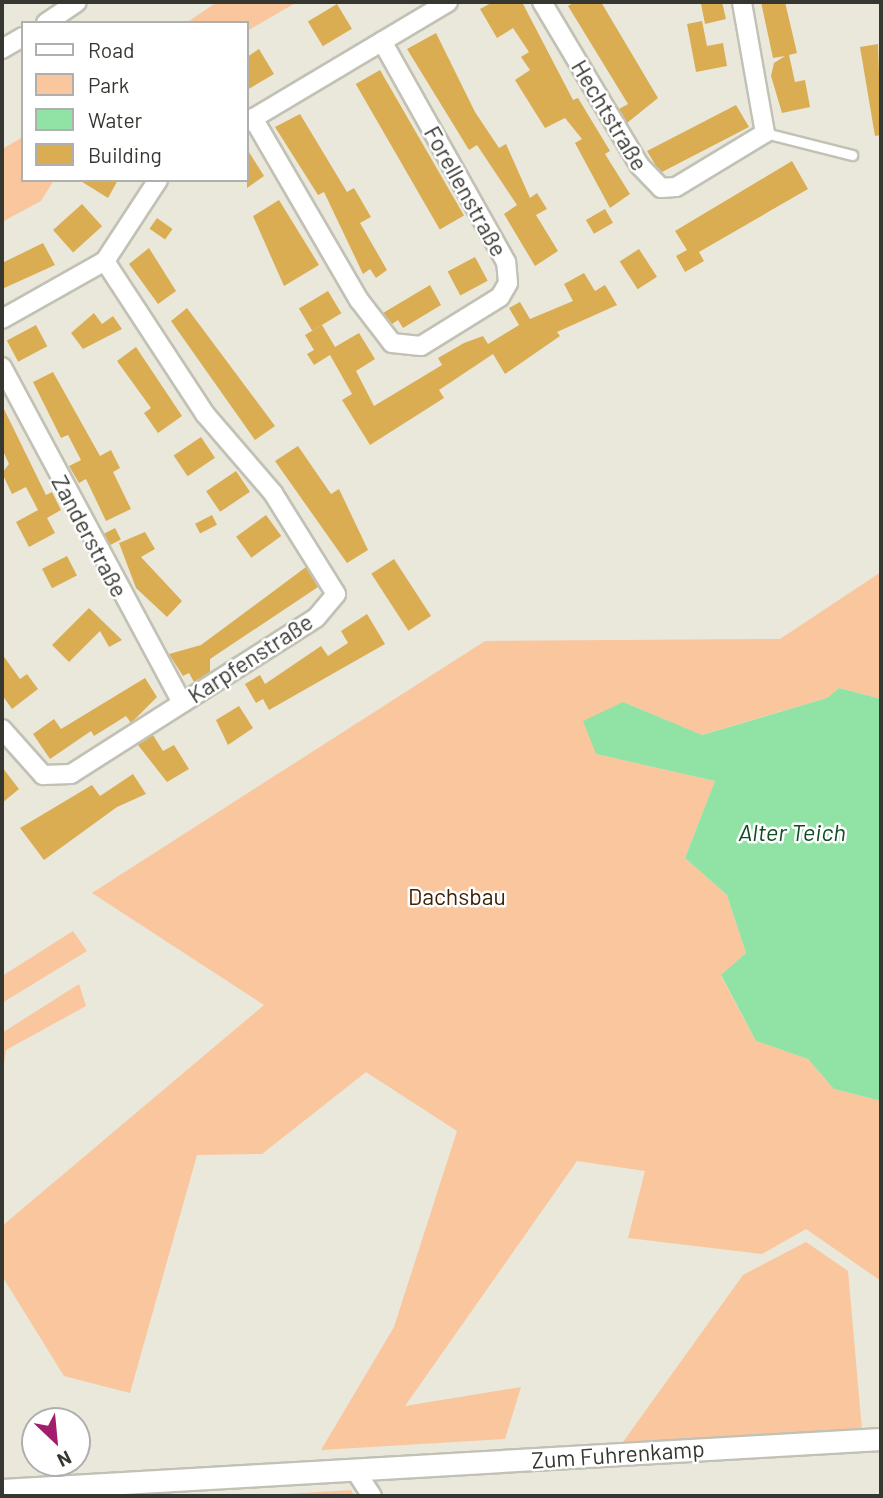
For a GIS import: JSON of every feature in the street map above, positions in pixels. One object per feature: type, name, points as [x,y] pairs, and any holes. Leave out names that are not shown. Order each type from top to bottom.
[{"type":"street","points":[[49,21],[77,2]]},
{"type":"street","points":[[250,120],[447,2]]},
{"type":"street","name":"Hechtstraße","points":[[542,2],[651,182],[676,187],[765,133]]},
{"type":"street","points":[[742,2],[765,133]]},
{"type":"street","points":[[2,50],[21,38]]},
{"type":"street","name":"Forellenstraße","points":[[250,120],[359,300],[392,343],[421,346],[500,297],[508,284],[506,262],[382,41]]},
{"type":"street","points":[[2,319],[105,261],[157,182]]},
{"type":"street","name":"Karpfenstraße","points":[[2,729],[32,765],[54,778],[71,774],[316,618],[336,594],[272,493],[205,414],[105,261]]},
{"type":"street","name":"Zanderstraße","points":[[2,368],[182,703]]},
{"type":"street","name":"Zum Fuhrenkamp","points":[[2,1490],[881,1439]]},
{"type":"street","points":[[355,1470],[372,1496]]},
{"type":"lane","points":[[765,133],[852,155]]},
{"type":"green space","points":[[217,2],[297,2],[248,30],[248,21],[189,21]]},
{"type":"green space","points":[[21,138],[21,182],[53,182],[41,201],[2,222],[2,149]]},
{"type":"green space","name":"Dachsbau","points":[[881,572],[881,699],[839,688],[827,698],[701,735],[623,702],[596,754],[715,781],[685,858],[727,895],[746,953],[721,976],[756,1041],[808,1059],[834,1089],[881,1101],[881,1281],[806,1229],[762,1254],[628,1238],[645,1171],[577,1161],[405,1406],[521,1387],[505,1439],[321,1450],[394,1327],[457,1131],[366,1072],[262,1154],[197,1155],[130,1393],[64,1376],[2,1276],[2,1226],[264,1005],[92,893],[485,641],[780,639]]},
{"type":"green space","points":[[73,931],[87,951],[2,1003],[2,976]]},
{"type":"green space","points":[[79,984],[86,1006],[6,1050],[2,1077],[2,1033]]},
{"type":"green space","points":[[806,1242],[848,1271],[862,1430],[623,1442],[743,1275]]},
{"type":"green space","points":[[351,1490],[354,1496],[254,1496]]},
{"type":"water","name":"Alter Teich","points":[[839,688],[881,699],[881,1101],[834,1089],[808,1059],[756,1041],[721,975],[746,953],[727,895],[685,858],[715,781],[596,754],[583,721],[623,702],[702,735],[827,698]]},
{"type":"building","points":[[493,2],[522,2],[573,100],[578,98],[610,151],[605,154],[630,194],[610,208],[575,143],[582,139],[565,118],[545,128],[515,80],[530,70],[521,57],[529,52],[513,28],[497,38],[480,9]]},
{"type":"building","points":[[575,2],[601,2],[658,98],[627,123],[619,109],[628,104],[568,6]]},
{"type":"building","points":[[722,2],[726,19],[705,24],[701,4]]},
{"type":"building","points":[[761,2],[785,2],[797,53],[789,55],[795,82],[805,80],[810,107],[782,113],[771,76],[774,63],[785,56],[773,58]]},
{"type":"building","points":[[337,4],[352,29],[323,46],[308,22]]},
{"type":"building","points":[[702,21],[707,46],[723,43],[727,66],[696,72],[687,24]]},
{"type":"building","points":[[436,33],[475,112],[499,148],[506,144],[530,198],[537,193],[547,209],[536,215],[558,251],[535,266],[504,214],[517,205],[477,145],[469,150],[407,49]]},
{"type":"building","points":[[878,44],[881,135],[875,136],[860,47]]},
{"type":"building","points":[[259,49],[274,74],[248,89],[248,56]]},
{"type":"building","points":[[380,70],[464,215],[440,229],[356,84]]},
{"type":"building","points":[[736,105],[749,127],[662,172],[656,166],[647,151]]},
{"type":"building","points":[[300,114],[347,192],[354,188],[371,217],[360,223],[387,270],[376,278],[370,269],[363,274],[324,192],[318,195],[275,127]]},
{"type":"building","points":[[248,151],[264,176],[247,188],[248,182]]},
{"type":"building","points":[[792,161],[808,189],[699,252],[704,261],[685,272],[676,256],[687,250],[675,231]]},
{"type":"building","points":[[82,182],[117,182],[108,198]]},
{"type":"building","points":[[279,200],[319,265],[284,286],[253,216]]},
{"type":"building","points":[[82,204],[102,226],[73,252],[53,230]]},
{"type":"building","points":[[605,209],[613,223],[594,234],[586,220]]},
{"type":"building","points":[[157,218],[173,229],[165,240],[150,229]]},
{"type":"building","points":[[43,243],[55,265],[2,289],[2,263]]},
{"type":"building","points":[[149,248],[176,291],[158,304],[129,264]]},
{"type":"building","points":[[639,249],[657,277],[638,289],[620,262]]},
{"type":"building","points":[[475,257],[488,281],[460,295],[448,272]]},
{"type":"building","points":[[584,273],[595,291],[605,285],[617,305],[557,332],[560,336],[505,374],[493,354],[439,390],[444,398],[370,445],[342,400],[352,394],[330,355],[314,365],[307,354],[314,350],[305,335],[322,325],[335,347],[359,333],[375,359],[356,371],[374,406],[442,365],[438,358],[464,343],[483,336],[488,344],[519,325],[509,308],[520,302],[530,319],[573,301],[564,284]]},
{"type":"building","points":[[430,285],[441,305],[403,328],[398,320],[392,324],[383,313]]},
{"type":"building","points":[[328,291],[341,313],[312,331],[299,309]]},
{"type":"building","points":[[187,308],[275,426],[255,440],[171,321]]},
{"type":"building","points":[[94,313],[102,324],[113,316],[122,329],[83,349],[71,333]]},
{"type":"building","points":[[36,325],[47,346],[18,362],[7,340]]},
{"type":"building","points":[[136,347],[182,416],[158,433],[144,413],[151,408],[117,361]]},
{"type":"building","points":[[53,372],[100,456],[111,450],[120,468],[113,472],[131,509],[106,521],[86,479],[79,483],[69,466],[81,460],[68,435],[61,438],[33,382]]},
{"type":"building","points":[[2,405],[46,495],[52,492],[61,510],[47,518],[55,533],[29,547],[16,522],[38,510],[26,487],[12,494],[2,473],[9,464],[2,449]]},
{"type":"building","points":[[201,437],[215,458],[188,476],[174,455]]},
{"type":"building","points":[[298,446],[331,494],[339,489],[368,550],[347,563],[275,461]]},
{"type":"building","points":[[236,471],[250,492],[220,512],[206,491]]},
{"type":"building","points":[[212,515],[217,525],[200,533],[195,524]]},
{"type":"building","points":[[266,515],[281,536],[251,558],[236,537]]},
{"type":"building","points":[[115,528],[121,540],[109,545],[103,534]]},
{"type":"building","points":[[145,532],[155,549],[141,557],[182,601],[167,617],[136,588],[119,543]]},
{"type":"building","points":[[67,556],[77,576],[52,588],[42,569]]},
{"type":"building","points":[[394,559],[431,616],[408,631],[371,574]]},
{"type":"building","points":[[306,567],[318,587],[210,659],[210,672],[194,682],[189,673],[183,676],[169,654],[201,645]]},
{"type":"building","points":[[89,608],[122,640],[109,647],[100,631],[69,662],[52,645]]},
{"type":"building","points":[[367,614],[385,644],[269,710],[263,699],[256,703],[245,684],[260,675],[265,684],[321,646],[328,656],[348,643],[341,631]]},
{"type":"building","points":[[2,654],[20,679],[27,674],[38,689],[12,709],[2,695]]},
{"type":"building","points":[[145,678],[157,697],[131,723],[126,716],[94,736],[91,731],[50,759],[33,734],[54,719],[61,729]]},
{"type":"building","points":[[239,706],[253,728],[228,745],[216,720]]},
{"type":"building","points":[[153,735],[163,751],[174,745],[189,769],[167,782],[138,745]]},
{"type":"building","points":[[2,767],[19,789],[2,803]]},
{"type":"building","points":[[133,774],[146,794],[117,807],[44,860],[20,828],[92,785],[100,796]]}]
